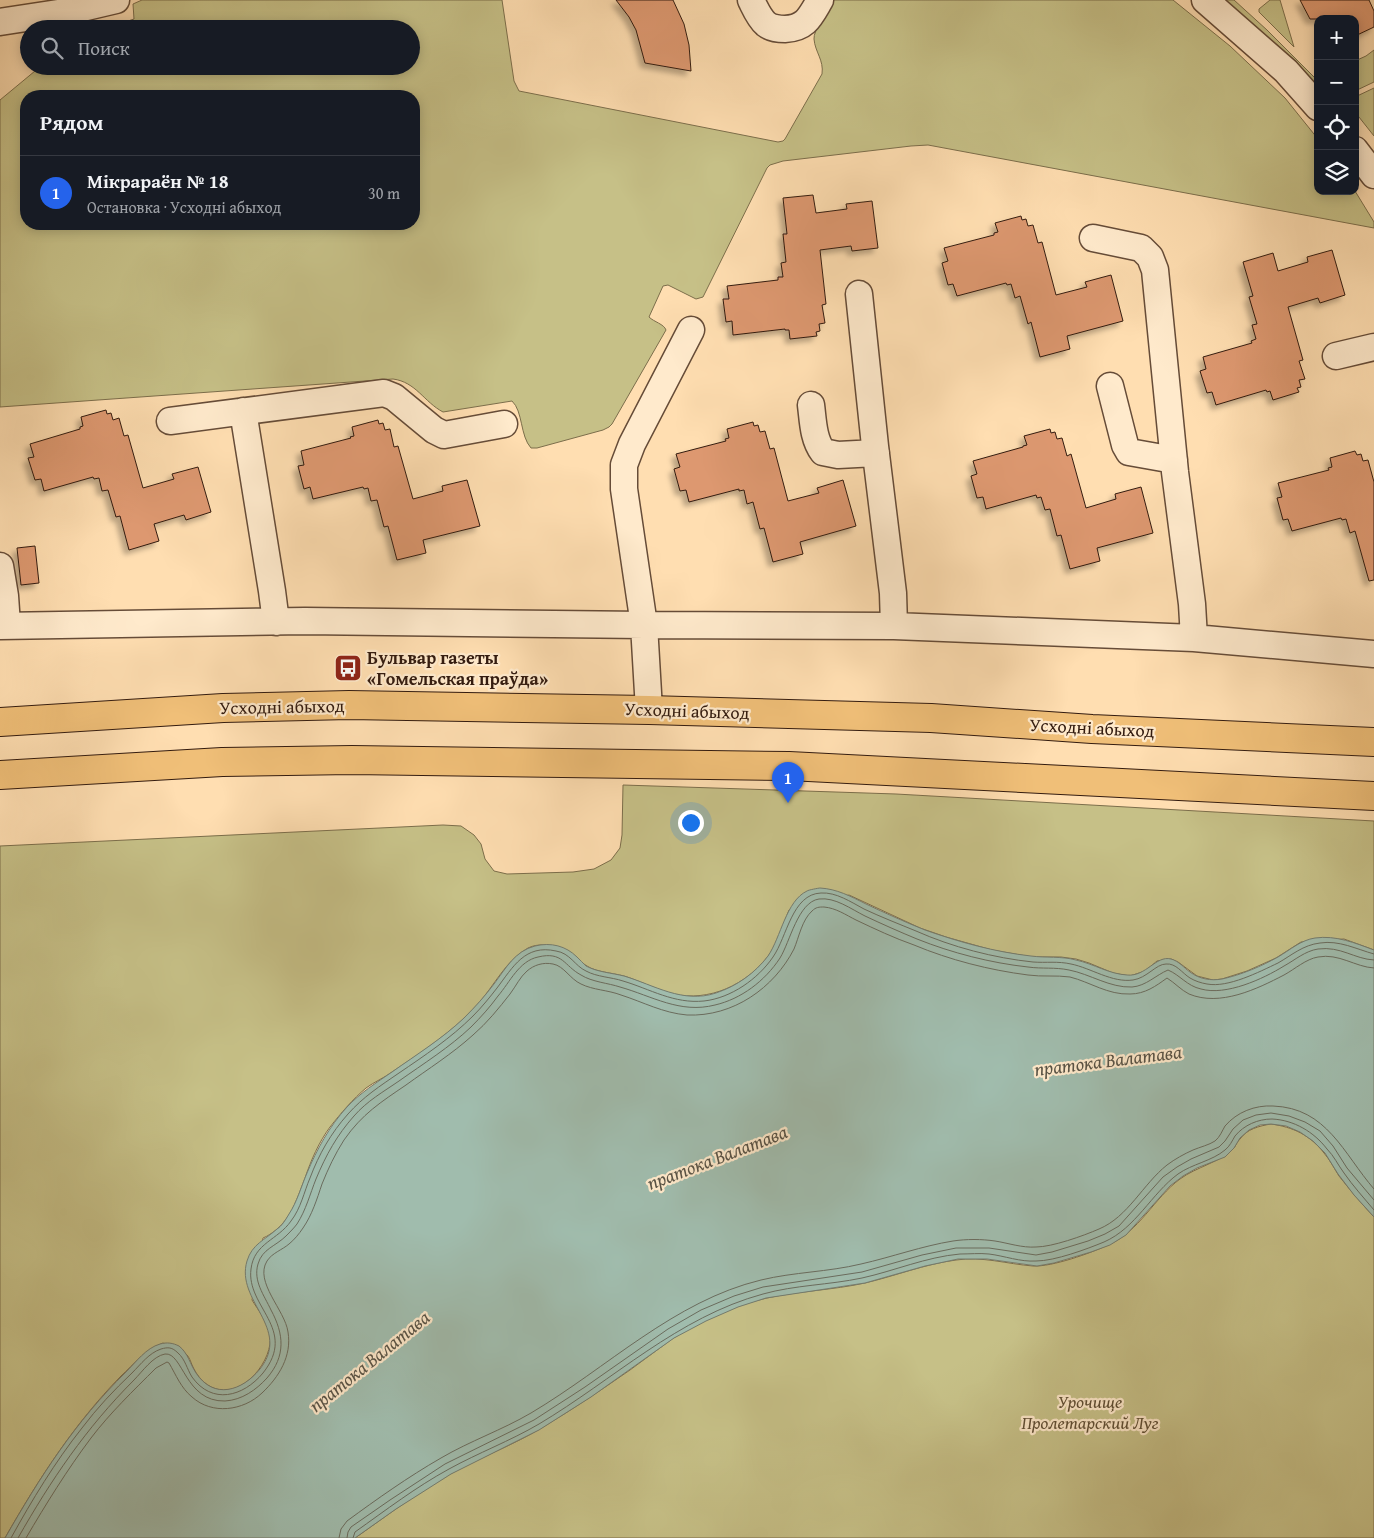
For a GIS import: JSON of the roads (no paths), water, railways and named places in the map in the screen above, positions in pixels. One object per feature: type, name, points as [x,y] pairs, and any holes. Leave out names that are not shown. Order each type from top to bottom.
[{"type":"main road","name":"Усходні абыход","points":[[0,722],[223,708],[339,706],[649,710],[931,718],[1092,729],[1374,742]]},
{"type":"main road","points":[[0,775],[222,762],[352,760],[788,766],[1374,796]]},
{"type":"street","points":[[0,22],[65,12],[116,0]]},
{"type":"street","points":[[751,0],[765,23],[771,27],[782,29],[798,27],[804,23],[820,0]]},
{"type":"street","points":[[1205,0],[1286,71],[1317,105]]},
{"type":"street","points":[[1093,238],[1141,248],[1146,252],[1155,270],[1174,460],[1192,604],[1194,638]]},
{"type":"street","points":[[859,294],[893,593],[894,626]]},
{"type":"street","points":[[649,710],[644,625],[624,489],[624,465],[632,444],[691,330]]},
{"type":"street","points":[[1336,356],[1374,346]]},
{"type":"street","points":[[1110,386],[1125,444],[1129,452],[1174,460]]},
{"type":"street","points":[[170,421],[384,393],[394,397],[434,430],[444,435],[504,424]]},
{"type":"street","points":[[811,404],[816,438],[823,452],[838,455],[876,453]]},
{"type":"street","points":[[242,411],[276,622]]},
{"type":"street","points":[[0,566],[5,596],[3,626],[276,622],[894,626],[1194,638],[1374,654]]},
{"type":"water","name":"пратока Валатава","points":[[820,888],[843,893],[918,927],[964,942],[1018,954],[1070,959],[1114,973],[1127,975],[1140,973],[1160,960],[1171,959],[1201,978],[1209,980],[1222,979],[1258,967],[1300,943],[1323,937],[1353,942],[1374,950],[1374,1217],[1354,1195],[1325,1153],[1313,1141],[1300,1132],[1286,1126],[1260,1125],[1249,1130],[1240,1138],[1225,1157],[1197,1168],[1170,1186],[1126,1235],[1110,1245],[1091,1252],[1037,1266],[987,1259],[958,1259],[865,1283],[766,1298],[738,1307],[706,1321],[674,1338],[591,1397],[539,1430],[451,1474],[355,1538],[5,1538],[45,1472],[90,1410],[150,1349],[165,1343],[179,1346],[185,1352],[196,1373],[211,1387],[228,1389],[237,1387],[253,1377],[268,1354],[270,1340],[267,1327],[248,1289],[245,1275],[247,1261],[252,1250],[279,1228],[285,1220],[294,1205],[319,1147],[329,1130],[347,1107],[368,1088],[429,1046],[464,1018],[516,956],[535,946],[547,944],[558,946],[568,950],[586,966],[595,970],[624,976],[680,995],[704,996],[731,987],[757,968],[773,948],[784,920],[794,903],[807,891]]},
{"type":"place","name":"Бульвар газеты «Гомельская праўда»","points":[[348,668]]},
{"type":"place","name":"Мікрараён № 18","points":[[788,803]]},
{"type":"park label","name":"Урочище Пролетарский Луг","points":[[1090,1412]]}]
